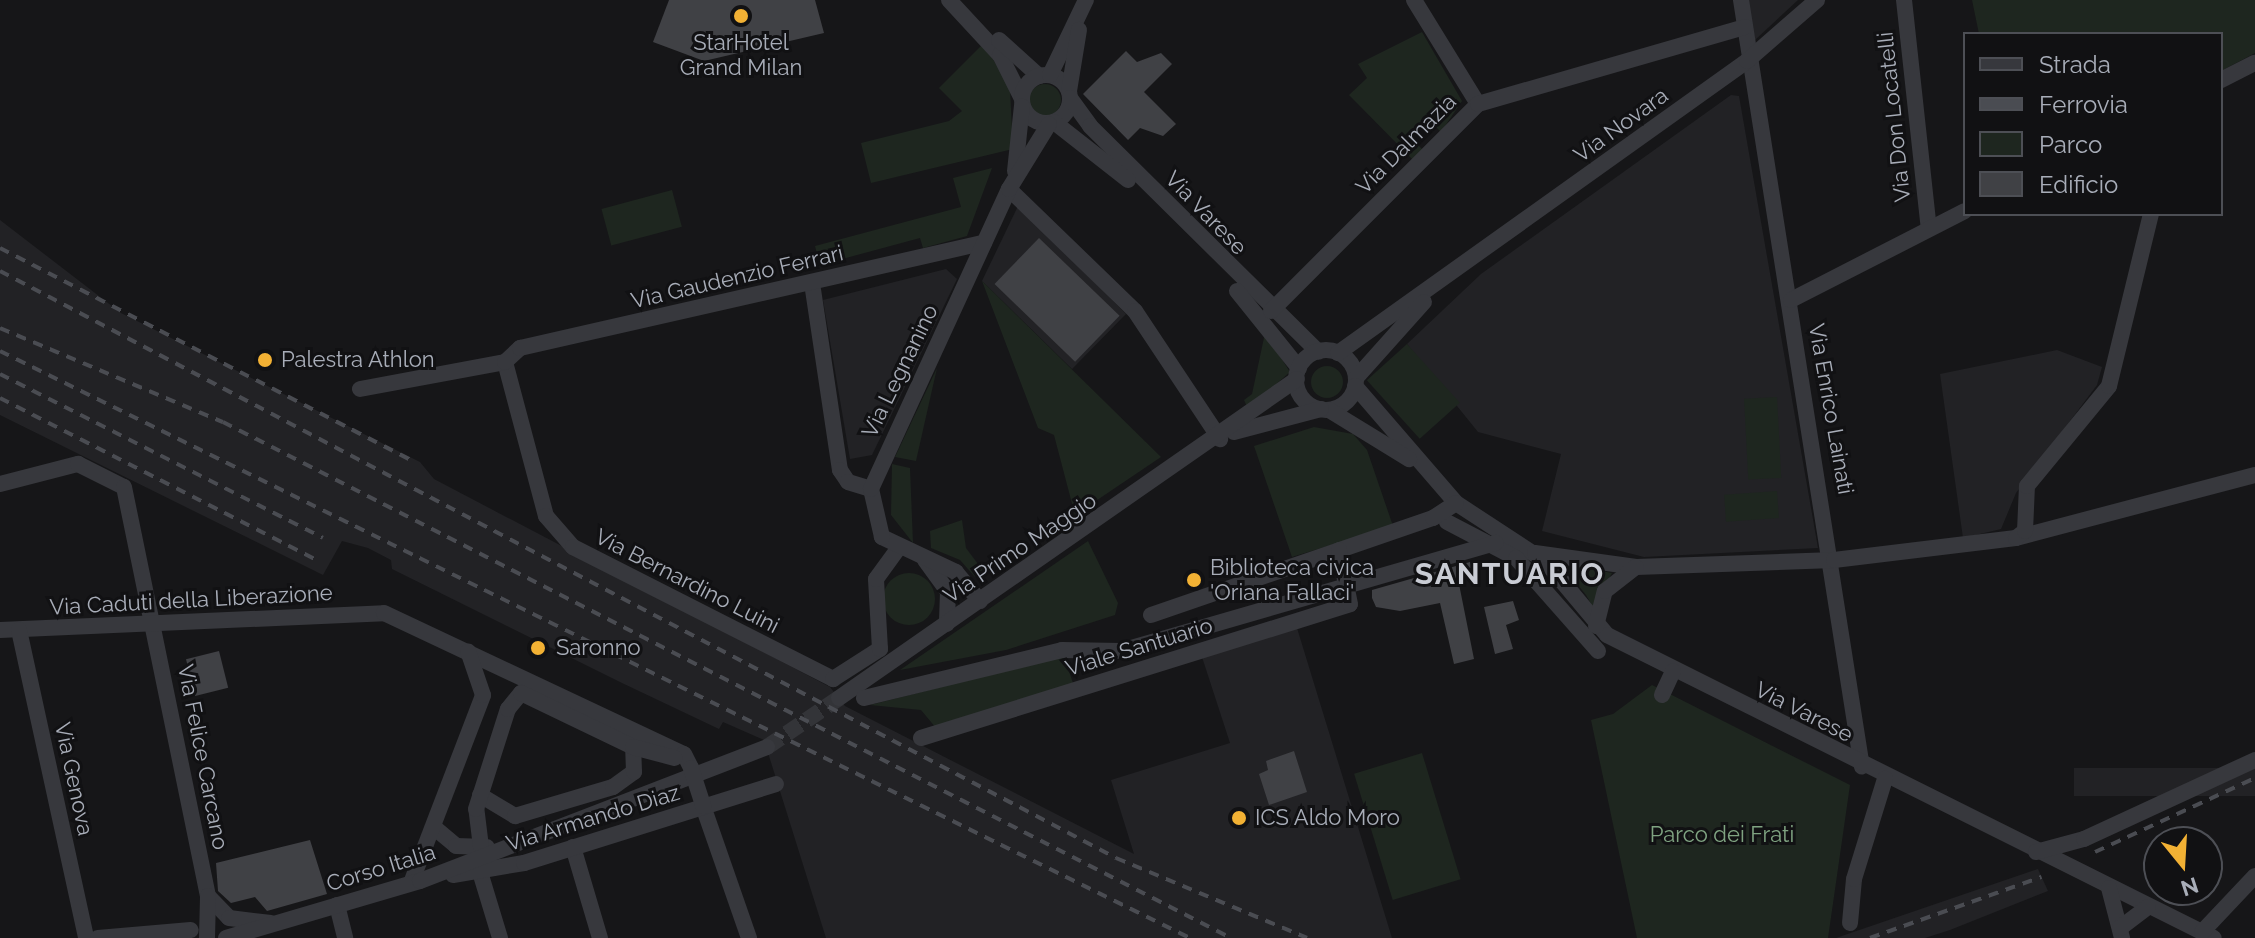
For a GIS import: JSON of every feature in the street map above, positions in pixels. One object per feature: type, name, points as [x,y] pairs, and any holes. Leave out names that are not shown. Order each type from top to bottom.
[{"type":"street","points":[[949,0],[1000,55],[1022,102],[1045,76],[1079,20],[1086,0]]},
{"type":"street","points":[[960,0],[1045,76]]},
{"type":"street","points":[[1414,0],[1478,104]]},
{"type":"street","name":"Via Enrico Lainati","points":[[1741,0],[1747,61],[1834,560],[1862,767]]},
{"type":"street","name":"Via Novara","points":[[1338,353],[1446,279],[1747,61],[1817,0]]},
{"type":"street","name":"Via Don Locatelli","points":[[1904,0],[1929,229]]},
{"type":"street","points":[[1070,95],[1079,20]]},
{"type":"street","name":"Via Dalmazia","points":[[1271,311],[1478,104],[1745,27]]},
{"type":"street","points":[[2223,79],[2255,63]]},
{"type":"street","name":"Via Varese","points":[[1045,76],[1070,95],[1271,311],[1318,352]]},
{"type":"street","name":"Via Legnanino","points":[[871,489],[1011,187],[1070,95]]},
{"type":"street","name":"Via Varese","points":[[1022,102],[1032,120],[1052,123],[1096,150],[1183,233],[1298,374]]},
{"type":"street","name":"Via Legnanino","points":[[1011,187],[1022,102]]},
{"type":"street","points":[[1011,187],[1135,311],[1222,437]]},
{"type":"street","points":[[1791,300],[1963,212]]},
{"type":"street","points":[[2020,535],[2027,486],[2109,386],[2151,216]]},
{"type":"street","name":"Via Gaudenzio Ferrari","points":[[360,389],[505,362],[520,348],[984,243]]},
{"type":"street","name":"Via Novara","points":[[1356,382],[1446,279]]},
{"type":"street","points":[[812,283],[840,470],[848,482],[871,489],[875,526],[897,550],[956,572],[980,601]]},
{"type":"street","points":[[1318,352],[1338,353],[1356,382],[1349,400],[1325,410],[1301,396],[1298,374],[1318,352]]},
{"type":"street","name":"Via Bernardino Luini","points":[[505,362],[546,516],[573,547],[833,679],[880,649],[876,579],[897,550]]},
{"type":"street","name":"Via Primo Maggio","points":[[839,698],[1222,437],[1298,374]]},
{"type":"street","name":"Via Varese","points":[[1356,382],[1419,465],[1456,503],[1534,553],[1596,626],[1673,671],[1885,779],[2208,935]]},
{"type":"street","name":"Via Varese","points":[[1325,410],[1419,465]]},
{"type":"street","name":"Via Primo Maggio","points":[[1222,437],[1325,410]]},
{"type":"street","name":"Via Felice Carcano","points":[[0,484],[78,464],[124,487],[131,499],[208,896],[207,938]]},
{"type":"street","points":[[1534,553],[1636,567],[1834,560],[2020,535],[2255,475]]},
{"type":"street","points":[[1151,615],[1339,550],[1456,503]]},
{"type":"street","points":[[1447,522],[1496,544],[1520,562],[1598,651]]},
{"type":"street","points":[[1339,550],[1344,583],[1496,544]]},
{"type":"street","points":[[923,559],[948,592],[947,624]]},
{"type":"street","points":[[1596,626],[1605,591],[1636,567]]},
{"type":"street","name":"Viale Santuario","points":[[864,698],[1062,650],[1121,651],[1344,583],[1350,604],[921,738]]},
{"type":"street","name":"Via Caduti della Liberazione","points":[[0,630],[155,626],[384,613],[468,651]]},
{"type":"street","name":"Via Genova","points":[[19,630],[86,938]]},
{"type":"street","points":[[468,651],[684,754],[749,938]]},
{"type":"street","points":[[416,882],[483,695],[468,651]]},
{"type":"street","points":[[1662,695],[1673,671]]},
{"type":"street","points":[[481,847],[473,829],[480,795],[508,709],[521,693],[633,747],[691,768]]},
{"type":"street","points":[[480,795],[515,816],[600,791],[634,772],[633,747]]},
{"type":"street","points":[[436,829],[456,846],[502,846],[767,747]]},
{"type":"street","points":[[2036,852],[2084,839],[2255,760]]},
{"type":"street","points":[[1850,923],[1854,879],[1885,779]]},
{"type":"street","name":"Via Armando Diaz","points":[[416,882],[480,872],[573,847],[776,784]]},
{"type":"street","name":"Corso Italia","points":[[226,938],[416,882],[502,846]]},
{"type":"street","points":[[573,847],[600,938]]},
{"type":"street","points":[[480,872],[500,938]]},
{"type":"street","points":[[2208,935],[2255,876]]},
{"type":"street","points":[[2109,888],[2121,933],[2148,907]]},
{"type":"street","name":"Corso Italia","points":[[208,896],[229,918],[271,923]]},
{"type":"street","points":[[337,905],[345,938]]},
{"type":"street","points":[[98,938],[191,930]]},
{"type":"shaded area","points":[[1746,0],[1798,0],[1755,40]]},
{"type":"shaded area","points":[[1731,95],[1739,96],[1818,548],[1644,557],[1542,531],[1561,454],[1478,432],[1407,344],[1481,274]]},
{"type":"shaded area","points":[[1018,206],[1126,314],[1072,369],[982,281]]},
{"type":"shaded area","points":[[0,220],[121,313],[420,462],[434,479],[830,687],[845,706],[1134,854],[1111,780],[1230,743],[1202,657],[1297,628],[1392,938],[826,938],[764,740],[723,722],[719,729],[622,683],[392,569],[391,560],[368,548],[342,541],[323,575],[0,415]]},
{"type":"shaded area","points":[[946,269],[957,279],[872,455],[850,459],[823,300]]},
{"type":"shaded area","points":[[2057,350],[2102,367],[2097,385],[2016,493],[2001,529],[1963,538],[1940,374]]},
{"type":"shaded area","points":[[2074,768],[2255,768],[2255,796],[2074,796]]},
{"type":"shaded area","points":[[2038,869],[2048,891],[1950,930],[1925,938],[1836,938]]},
{"type":"green space","points":[[1972,0],[2255,0],[2255,53],[2223,70],[2223,32],[1979,32]]},
{"type":"green space","points":[[1422,32],[1462,101],[1441,132],[1426,117],[1408,135],[1423,150],[1413,160],[1349,95],[1367,78],[1358,64]]},
{"type":"green space","points":[[984,43],[1010,89],[1013,149],[871,183],[861,143],[949,121],[962,111],[939,88]]},
{"type":"green space","points":[[1045,84],[1057,88],[1061,100],[1057,112],[1045,116],[1033,112],[1029,100],[1033,88]]},
{"type":"green space","points":[[992,168],[967,236],[923,248],[920,238],[820,265],[815,246],[961,207],[953,178]]},
{"type":"green space","points":[[672,190],[682,227],[611,246],[601,209]]},
{"type":"green space","points":[[982,281],[1161,457],[1075,515],[1054,435],[1038,428]]},
{"type":"green space","points":[[1265,333],[1290,372],[1248,409],[1244,400],[1252,394]]},
{"type":"green space","points":[[1407,344],[1460,403],[1420,439],[1367,380]]},
{"type":"green space","points":[[1327,366],[1338,371],[1343,382],[1338,393],[1327,398],[1316,393],[1311,382],[1316,371]]},
{"type":"green space","points":[[937,368],[916,461],[895,457]]},
{"type":"green space","points":[[1777,397],[1781,478],[1748,480],[1744,399]]},
{"type":"green space","points":[[1314,427],[1353,434],[1367,450],[1393,526],[1292,557],[1254,446]]},
{"type":"green space","points":[[892,464],[910,468],[913,543],[891,515]]},
{"type":"green space","points":[[1777,491],[1779,518],[1726,522],[1724,495]]},
{"type":"green space","points":[[962,520],[966,548],[987,576],[975,577],[960,560],[931,548],[930,531]]},
{"type":"green space","points":[[1088,541],[1118,603],[1115,615],[1006,650],[900,670]]},
{"type":"green space","points":[[1560,563],[1612,573],[1593,607],[1586,595]]},
{"type":"green space","points":[[909,573],[927,581],[935,599],[927,617],[909,625],[891,617],[883,599],[891,581]]},
{"type":"green space","points":[[1064,656],[1073,683],[936,728],[921,710],[870,705]]},
{"type":"green space","name":"Parco dei Frati","points":[[1652,685],[1850,785],[1828,938],[1637,938],[1591,720],[1613,714]]},
{"type":"green space","points":[[1422,753],[1461,879],[1393,900],[1354,774]]},
{"type":"building","name":"StarHotel Grand Milan","points":[[669,0],[815,0],[824,33],[704,61],[653,42]]},
{"type":"building","points":[[1126,51],[1137,62],[1161,53],[1172,64],[1144,92],[1176,124],[1163,136],[1140,128],[1128,140],[1083,94]]},
{"type":"building","points":[[1039,238],[1120,316],[1075,362],[995,284]]},
{"type":"building","points":[[1470,562],[1473,570],[1457,574],[1474,659],[1454,664],[1440,603],[1400,611],[1376,607],[1372,598],[1372,590]]},
{"type":"building","points":[[1513,601],[1519,620],[1506,625],[1513,649],[1495,654],[1484,607]]},
{"type":"building","points":[[219,651],[228,688],[195,696],[186,659]]},
{"type":"building","points":[[1294,751],[1307,792],[1269,805],[1259,774],[1268,770],[1266,761]]},
{"type":"building","points":[[310,840],[327,894],[267,911],[255,897],[231,903],[218,891],[216,863]]},
{"type":"tunnel","points":[[767,747],[839,698]]},
{"type":"railway","points":[[0,248],[411,460]]},
{"type":"railway","points":[[0,271],[1116,858],[1307,938]]},
{"type":"railway","points":[[0,328],[223,422],[1231,938]]},
{"type":"railway","points":[[0,351],[1190,938]]},
{"type":"railway","points":[[0,374],[323,538]]},
{"type":"railway","points":[[0,398],[315,559]]},
{"type":"railway","points":[[2095,852],[2255,778]]},
{"type":"railway","points":[[1870,938],[2041,877]]},
{"type":"place","name":"StarHotel Grand Milan","points":[[741,16]]},
{"type":"place","name":"Palestra Athlon","points":[[265,360]]},
{"type":"place","name":"Biblioteca civica 'Oriana Fallaci'","points":[[1194,580]]},
{"type":"place","name":"Saronno","points":[[538,648]]},
{"type":"place","name":"ICS Aldo Moro","points":[[1239,818]]},
{"type":"district","name":"SANTUARIO","points":[[1510,574]]}]
